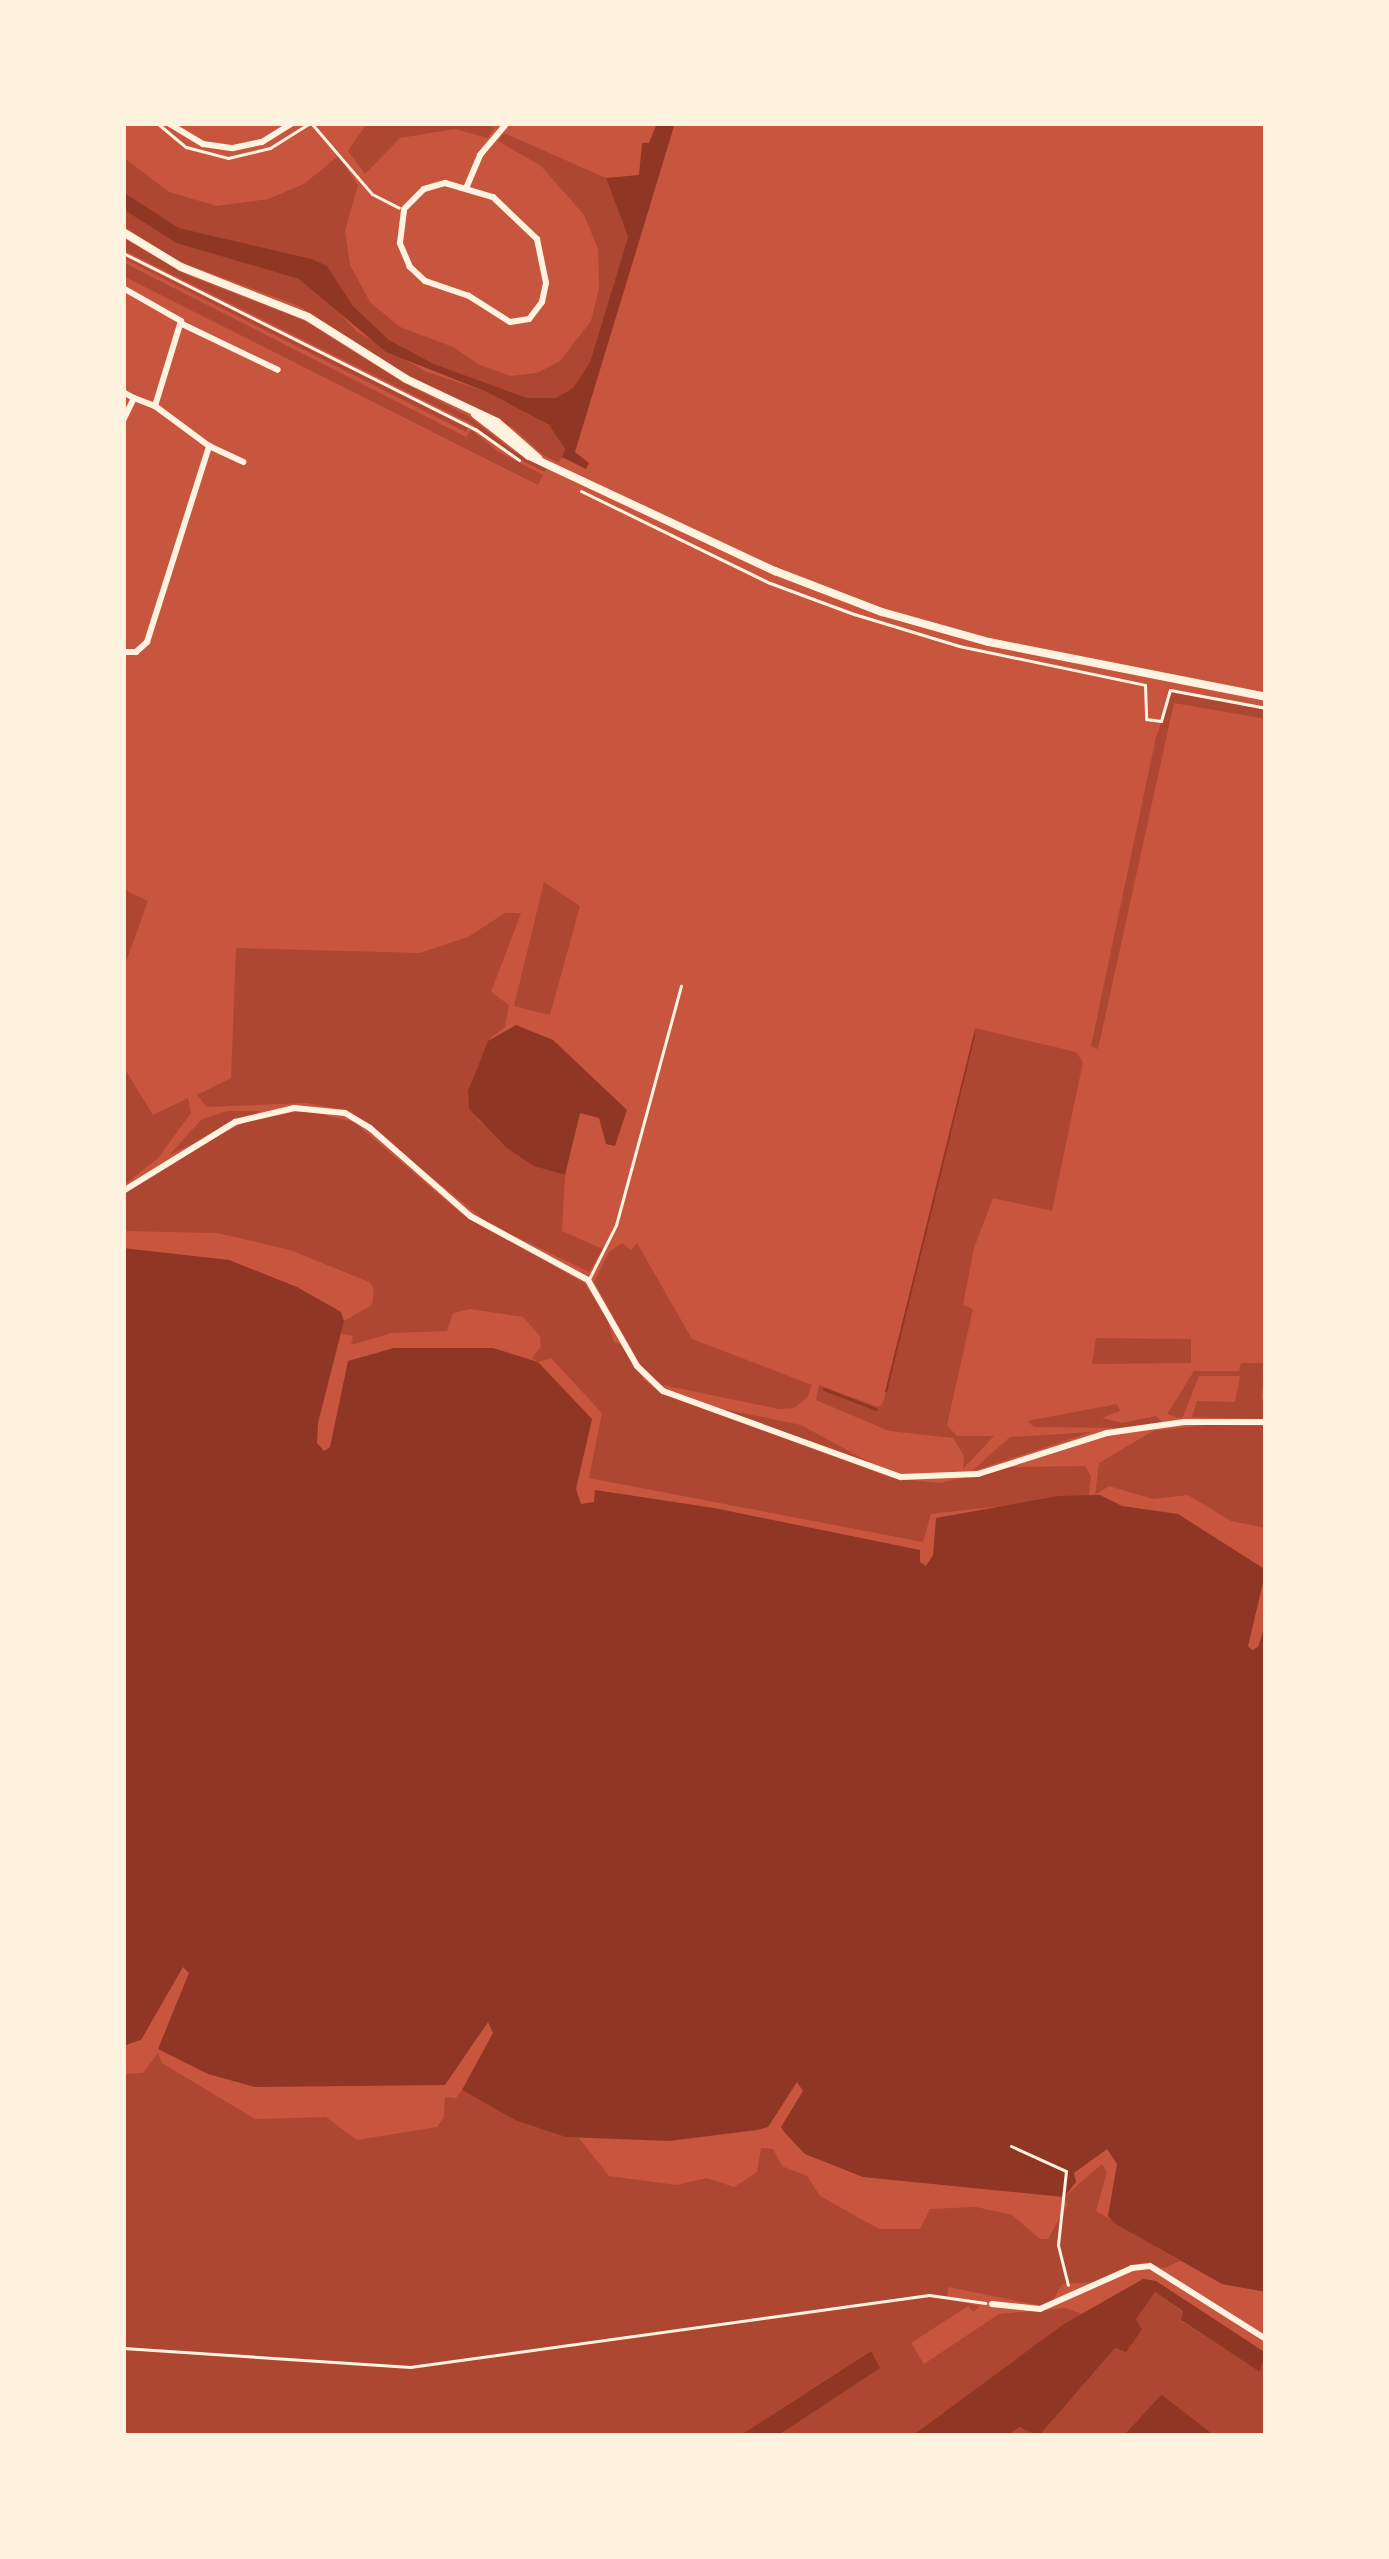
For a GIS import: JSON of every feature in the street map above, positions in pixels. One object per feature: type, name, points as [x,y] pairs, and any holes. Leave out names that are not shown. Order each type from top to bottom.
[{"type":"main road","points":[[123,232],[194,273],[283,305],[475,414],[518,451],[775,571],[882,613],[1010,647],[1266,697]]},
{"type":"street","points":[[168,123],[203,144],[233,148],[262,142],[292,123]]},
{"type":"street","points":[[467,186],[480,155],[506,123]]},
{"type":"street","points":[[434,185],[467,186],[510,209],[540,244],[545,292],[530,319],[510,322],[469,296],[418,276],[400,243],[404,209],[434,185]]},
{"type":"street","points":[[123,288],[174,313],[182,325],[278,370]]},
{"type":"street","points":[[155,406],[182,325]]},
{"type":"street","points":[[123,392],[155,406],[209,446],[244,462]]},
{"type":"street","points":[[123,421],[134,398]]},
{"type":"street","points":[[123,652],[139,650],[148,638],[209,446]]},
{"type":"street","points":[[123,1191],[236,1122],[278,1110],[334,1110],[370,1128],[470,1216],[588,1280],[637,1366],[663,1390],[901,1477],[978,1474],[1084,1439],[1155,1426],[1266,1422]]},
{"type":"street","points":[[992,2304],[1040,2309],[1132,2268],[1150,2266],[1266,2339]]},
{"type":"lane","points":[[588,1280],[616,1225],[681,986]]},
{"type":"path","points":[[311,123],[372,194],[404,209]]},
{"type":"path","points":[[123,253],[470,427],[502,452]]},
{"type":"path","points":[[1011,2146],[1066,2171],[1059,2255],[1073,2298]]},
{"type":"path","points":[[123,2348],[410,2367],[928,2295],[992,2304]]},
{"type":"shaded area","points":[[367,123],[485,123],[494,128],[488,138],[455,129],[400,138],[365,174],[348,151]]},
{"type":"shaded area","points":[[657,123],[675,123],[575,452],[589,463],[586,469],[562,457],[565,449],[549,425],[487,392],[386,352],[299,279],[176,243],[123,209],[123,192],[179,228],[312,259],[327,266],[353,306],[389,340],[434,364],[527,398],[556,398],[573,388],[590,362],[628,237],[606,178],[639,175],[642,143],[649,143]]},
{"type":"shaded area","points":[[504,133],[606,178],[628,237],[590,362],[573,388],[556,398],[527,398],[434,364],[389,340],[353,306],[327,266],[179,228],[123,192],[123,157],[169,192],[217,206],[268,199],[304,184],[338,156],[358,185],[345,231],[350,265],[370,302],[400,327],[453,347],[480,365],[511,376],[537,373],[560,361],[591,321],[599,289],[598,249],[584,215],[541,166],[498,141]]},
{"type":"shaded area","points":[[123,209],[176,243],[299,279],[318,290],[357,332],[427,372],[487,392],[550,426],[565,449],[562,457],[558,463],[542,454],[513,428],[398,370],[299,306],[176,260],[123,226]]},
{"type":"shaded area","points":[[123,238],[187,275],[305,321],[402,382],[470,417],[510,449],[547,468],[545,472],[509,454],[472,424],[123,250]]},
{"type":"shaded area","points":[[123,258],[468,428],[466,432]]},
{"type":"shaded area","points":[[123,262],[466,437],[471,430],[497,451],[543,475],[538,485],[123,276]]},
{"type":"shaded area","points":[[1172,692],[1266,710],[1266,719],[1174,703],[1098,1049],[1091,1046],[1156,737]]},
{"type":"shaded area","points":[[544,882],[580,906],[550,1015],[514,1006]]},
{"type":"shaded area","points":[[123,889],[148,901],[123,970]]},
{"type":"shaded area","points":[[505,913],[521,913],[491,992],[509,1005],[505,1027],[490,1038],[472,1080],[478,1120],[534,1165],[565,1175],[562,1231],[603,1249],[589,1272],[488,1223],[350,1111],[306,1103],[207,1107],[197,1095],[231,1078],[236,948],[420,953],[468,937]]},
{"type":"shaded area","points":[[516,1025],[553,1040],[627,1110],[615,1146],[606,1144],[599,1118],[580,1113],[565,1175],[534,1166],[507,1148],[469,1109],[468,1091],[488,1041]]},
{"type":"shaded area","points":[[975,1028],[1076,1052],[1083,1062],[1052,1211],[993,1198],[974,1248],[963,1305],[973,1309],[947,1425],[957,1436],[994,1436],[963,1469],[964,1456],[953,1438],[889,1431],[816,1400],[819,1385],[878,1407],[883,1403]]},
{"type":"shaded area","points":[[975,1030],[887,1392],[885,1392]]},
{"type":"shaded area","points":[[123,1066],[153,1115],[188,1098],[191,1113],[158,1158],[123,1186]]},
{"type":"shaded area","points":[[304,1110],[354,1122],[463,1215],[584,1283],[607,1318],[614,1342],[623,1345],[643,1379],[662,1394],[892,1478],[940,1483],[1010,1467],[1085,1466],[1091,1476],[1089,1496],[931,1514],[923,1542],[589,1478],[602,1413],[551,1358],[538,1362],[532,1358],[541,1347],[540,1336],[523,1317],[470,1309],[453,1313],[447,1331],[392,1333],[351,1345],[353,1336],[339,1333],[344,1321],[372,1305],[374,1289],[369,1282],[290,1250],[217,1233],[123,1231],[123,1195],[179,1157],[245,1122]]},
{"type":"shaded area","points":[[228,1111],[261,1111],[169,1155],[202,1119]]},
{"type":"shaded area","points":[[622,1243],[631,1250],[637,1243],[692,1339],[812,1385],[807,1398],[794,1408],[779,1409],[658,1384],[641,1366],[594,1282],[609,1252]]},
{"type":"shaded area","points":[[123,1248],[229,1260],[297,1287],[341,1312],[344,1321],[318,1423],[317,1443],[324,1451],[330,1447],[348,1361],[394,1348],[493,1348],[538,1362],[592,1419],[576,1489],[581,1504],[594,1502],[595,1490],[714,1508],[920,1550],[920,1562],[926,1566],[933,1555],[936,1518],[1058,1496],[1100,1495],[1122,1506],[1178,1514],[1266,1570],[1248,1646],[1258,1647],[1266,1622],[1266,2292],[1222,2284],[1114,2223],[1108,2216],[1117,2164],[1107,2149],[1074,2173],[1076,2182],[1064,2197],[863,2177],[805,2154],[784,2132],[781,2127],[803,2091],[797,2082],[768,2127],[757,2130],[669,2141],[566,2137],[515,2120],[462,2090],[493,2033],[488,2022],[445,2085],[255,2087],[208,2074],[158,2049],[189,1973],[183,1967],[141,2040],[123,2046]]},
{"type":"shaded area","points":[[1096,1338],[1191,1339],[1191,1363],[1092,1364]]},
{"type":"shaded area","points":[[1241,1363],[1266,1363],[1261,1399],[1266,1400],[1266,1419],[1192,1417],[1197,1401],[1235,1402],[1240,1376],[1199,1376],[1182,1419],[1167,1414],[1194,1371],[1239,1371]]},
{"type":"shaded area","points":[[1117,1404],[1120,1411],[1102,1418],[1122,1423],[1156,1416],[1162,1422],[1120,1428],[1034,1427],[1027,1421]]},
{"type":"shaded area","points":[[718,1408],[801,1425],[878,1467]]},
{"type":"shaded area","points":[[1206,1425],[1266,1426],[1266,1528],[1231,1521],[1188,1495],[1153,1499],[1109,1486],[1095,1495],[1099,1463],[1153,1431]]},
{"type":"shaded area","points":[[1092,1432],[976,1470],[973,1470],[1010,1437]]},
{"type":"shaded area","points":[[158,2053],[162,2063],[255,2119],[326,2117],[357,2140],[437,2127],[444,2117],[445,2097],[456,2098],[462,2090],[515,2120],[579,2138],[609,2176],[677,2185],[707,2178],[734,2187],[757,2172],[761,2148],[773,2149],[782,2166],[807,2176],[820,2196],[879,2229],[920,2229],[930,2209],[976,2207],[1012,2215],[1040,2239],[1048,2239],[1067,2205],[1064,2197],[1102,2164],[1107,2172],[1096,2211],[1180,2261],[1164,2268],[1144,2262],[1098,2282],[1062,2284],[1052,2302],[1042,2306],[948,2287],[947,2298],[980,2306],[974,2312],[968,2306],[911,2343],[924,2364],[999,2314],[1066,2308],[1084,2315],[912,2436],[777,2436],[879,2368],[870,2351],[739,2436],[131,2436],[123,2430],[123,2074],[143,2073]]},
{"type":"shaded area","points":[[1143,2279],[1156,2281],[1266,2353],[1260,2372],[1181,2320],[1183,2311],[1155,2292],[1136,2319],[1142,2330],[1126,2352],[1115,2348],[1039,2436],[1019,2427],[1007,2436],[912,2436],[1064,2324]]},
{"type":"shaded area","points":[[1155,2292],[1183,2312],[1181,2321],[1259,2371],[1266,2362],[1266,2436],[1215,2436],[1161,2395],[1123,2436],[1007,2436],[1018,2427],[1040,2435],[1115,2348],[1126,2351],[1142,2331],[1136,2319]]},
{"type":"shaded area","points":[[871,2351],[880,2368],[777,2436],[739,2436]]},
{"type":"shaded area","points":[[1162,2395],[1215,2436],[1123,2436]]},
{"type":"waterway","points":[[824,1389],[876,1409]]}]
